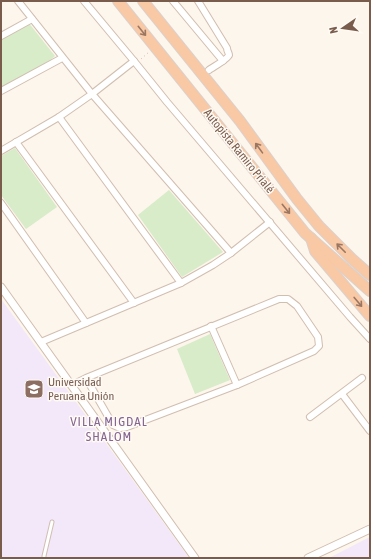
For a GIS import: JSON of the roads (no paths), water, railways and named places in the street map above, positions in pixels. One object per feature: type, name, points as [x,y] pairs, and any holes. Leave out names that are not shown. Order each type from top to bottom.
[{"type":"highway","name":"Autopista Ramiro Prialé","points":[[118,1],[305,233],[370,291]]},
{"type":"highway","name":"Autopista Ramiro Prialé","points":[[143,1],[240,121],[297,199],[319,226],[370,275]]},
{"type":"highway","points":[[311,238],[315,251],[370,316]]},
{"type":"street","points":[[18,1],[92,94],[231,253]]},
{"type":"street","points":[[84,1],[167,102],[370,339]]},
{"type":"street","points":[[173,1],[223,61]]},
{"type":"street","points":[[198,1],[227,48],[229,56],[227,59],[209,70]]},
{"type":"street","points":[[1,36],[32,19]]},
{"type":"street","points":[[1,91],[62,58]]},
{"type":"street","points":[[1,151],[59,117],[135,62]]},
{"type":"street","points":[[59,117],[181,283]]},
{"type":"street","points":[[16,142],[134,303]]},
{"type":"street","points":[[1,204],[86,323]]},
{"type":"street","points":[[41,342],[181,283],[213,266],[270,222]]},
{"type":"street","points":[[1,287],[195,558]]},
{"type":"street","points":[[72,385],[86,378],[211,326],[279,299],[288,299],[297,306],[318,337],[319,346],[314,350],[237,386],[127,427],[120,428],[113,425],[86,378]]},
{"type":"street","points":[[211,326],[237,386]]},
{"type":"street","points":[[310,417],[362,378]]},
{"type":"street","points":[[342,394],[370,431]]},
{"type":"street","points":[[308,558],[370,529]]},
{"type":"lane","points":[[44,558],[52,522]]},
{"type":"place","name":"Universidad Peruana Unión","points":[[34,389]]},
{"type":"district","name":"VILLA MIGDAL SHALOM","points":[[109,428]]}]
